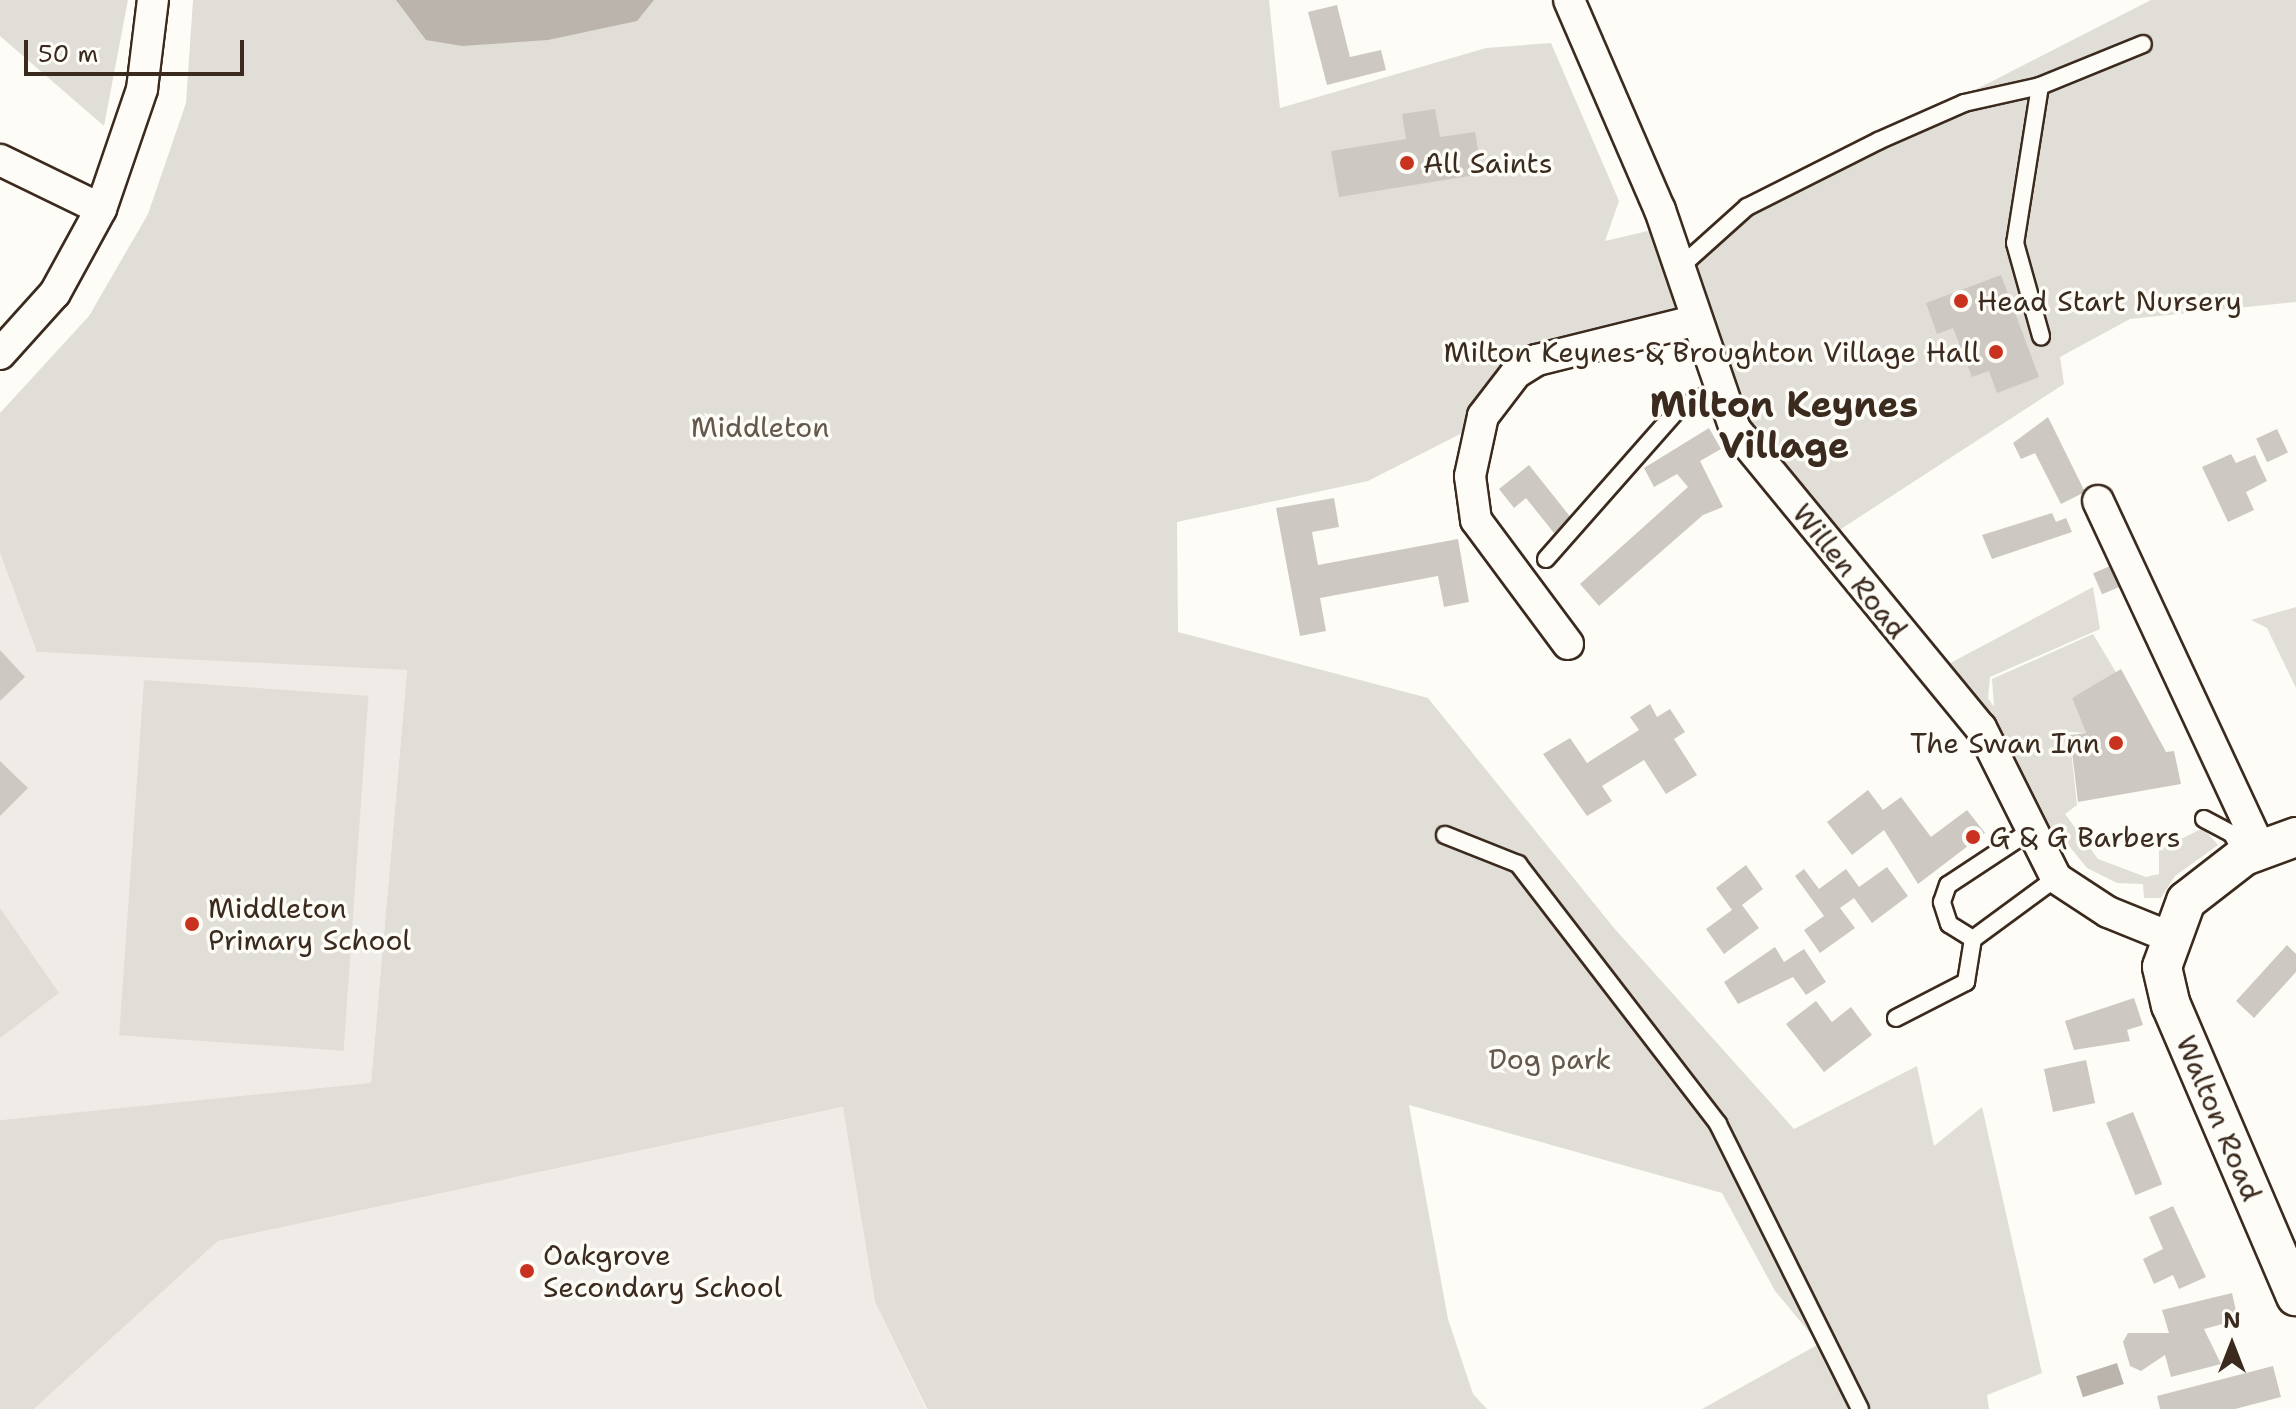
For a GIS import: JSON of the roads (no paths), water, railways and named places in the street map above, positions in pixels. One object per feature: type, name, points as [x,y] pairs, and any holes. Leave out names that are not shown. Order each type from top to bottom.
[{"type":"street","points":[[0,354],[55,293],[101,209],[142,89],[153,0]]},
{"type":"street","name":"Willen Road","points":[[1569,0],[1679,268],[1717,391],[1749,449],[1981,728],[2027,833],[2056,878],[2108,912],[2167,936]]},
{"type":"street","points":[[0,160],[101,209]]},
{"type":"street","points":[[1568,644],[1476,520],[1470,476],[1483,416],[1516,373],[1537,360],[1694,321]]},
{"type":"street","points":[[2098,501],[2252,852]]},
{"type":"street","points":[[2167,936],[2186,901],[2252,852],[2296,837]]},
{"type":"street","name":"Walton Road","points":[[2167,936],[2162,967],[2171,1005],[2296,1296]]},
{"type":"lane","points":[[1679,268],[1747,207],[1824,167],[1947,109],[2040,86],[2143,44]]},
{"type":"lane","points":[[2040,86],[2015,243],[2041,336]]},
{"type":"lane","points":[[1546,559],[1680,407],[1717,391]]},
{"type":"lane","points":[[2204,819],[2232,834],[2252,852]]},
{"type":"lane","points":[[1973,939],[1949,924],[1942,902],[1948,885],[2027,833]]},
{"type":"lane","points":[[1445,835],[1518,864],[1718,1124],[1860,1409]]},
{"type":"lane","points":[[1896,1018],[1966,982],[1973,939],[2056,878]]},
{"type":"place","name":"All Saints","points":[[1407,163]]},
{"type":"place","name":"Head Start Nursery","points":[[1961,301]]},
{"type":"place","name":"Milton Keynes & Broughton Village Hall","points":[[1996,352]]},
{"type":"place","name":"The Swan Inn","points":[[2116,743]]},
{"type":"place","name":"G & G Barbers","points":[[1973,837]]},
{"type":"place","name":"Middleton Primary School","points":[[192,924]]},
{"type":"place","name":"Oakgrove Secondary School","points":[[527,1271]]},
{"type":"district","name":"Milton Keynes Village","points":[[1784,424]]},
{"type":"park label","name":"Middleton","points":[[760,427]]},
{"type":"park label","name":"Dog park","points":[[1550,1059]]}]
